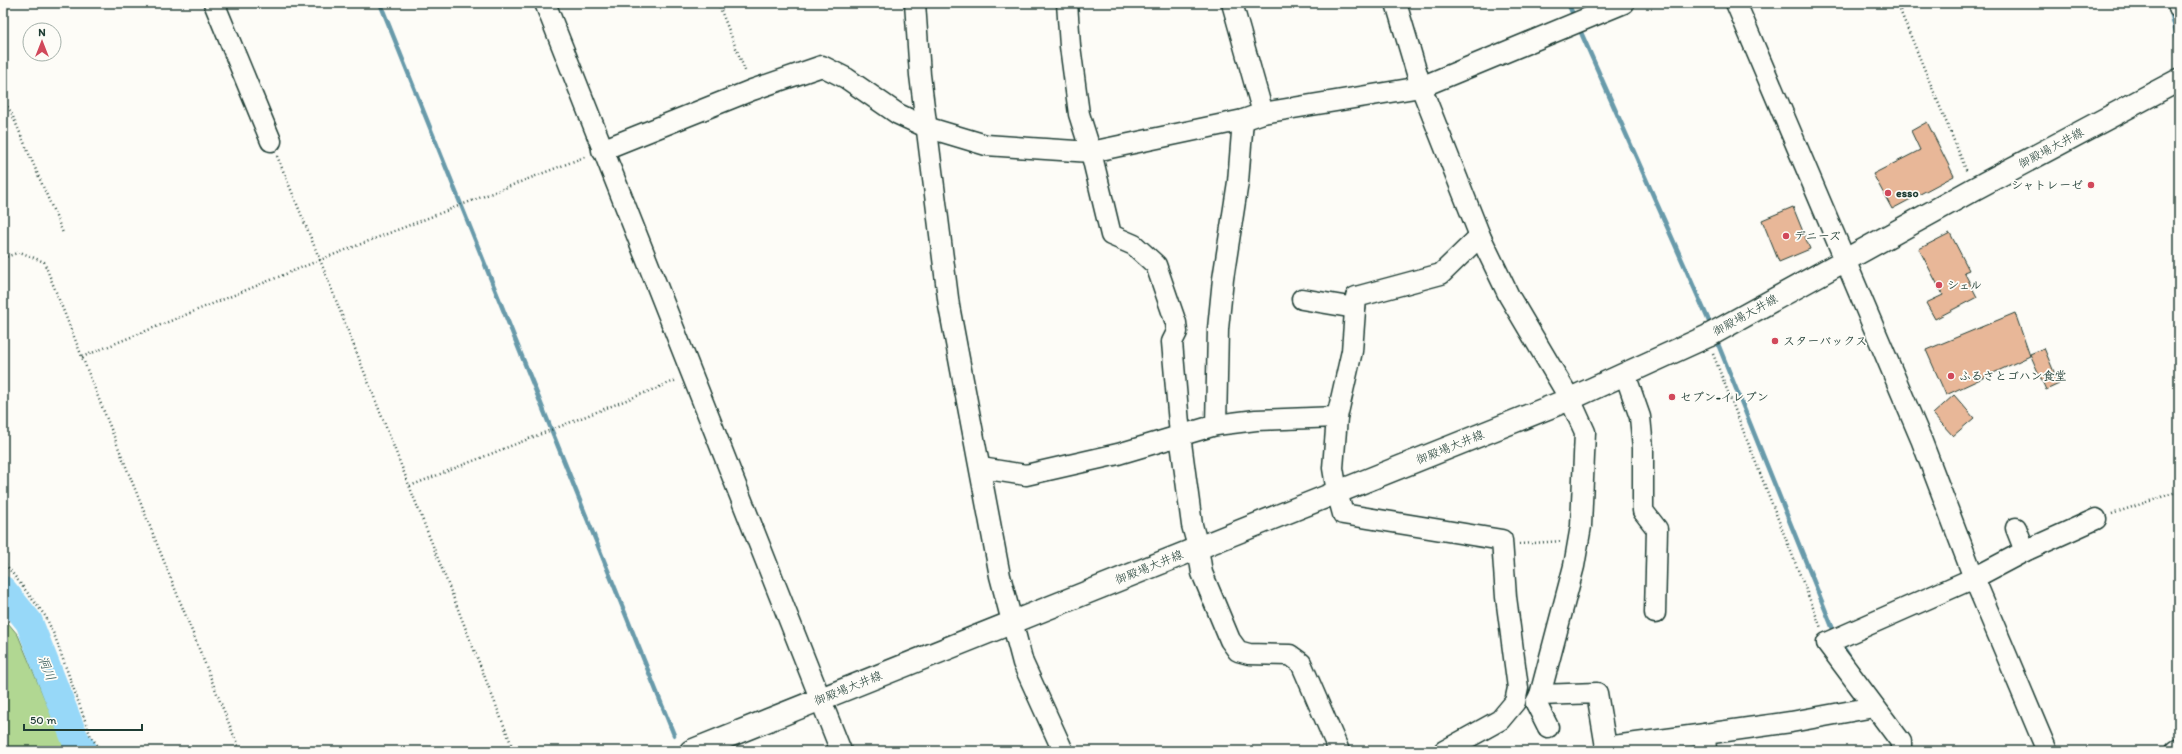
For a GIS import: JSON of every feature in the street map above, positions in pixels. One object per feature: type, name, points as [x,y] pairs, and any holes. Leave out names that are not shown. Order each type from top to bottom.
[{"type":"main road","name":"御殿場大井線","points":[[695,750],[1198,547],[1570,400],[1712,333],[1974,189],[2179,80]]},
{"type":"street","points":[[214,3],[271,141]]},
{"type":"street","points":[[545,3],[841,751]]},
{"type":"street","points":[[915,3],[926,127],[949,306],[981,468],[1000,576],[1023,663],[1063,751]]},
{"type":"street","points":[[1067,3],[1070,46],[1079,114],[1091,152],[1111,234],[1134,245],[1156,265],[1176,323],[1177,332],[1172,342],[1180,435],[1192,525],[1198,547],[1202,573],[1230,640],[1238,651],[1249,654],[1290,655],[1301,663],[1339,751]]},
{"type":"street","points":[[1232,3],[1263,113]]},
{"type":"street","points":[[1396,3],[1421,87],[1480,236],[1508,296],[1570,400],[1585,432],[1578,539],[1574,566],[1538,699],[1548,727]]},
{"type":"street","points":[[602,150],[752,90],[822,66],[846,78],[898,114],[926,127],[986,145],[1091,152],[1242,120],[1263,113],[1421,87],[1624,3]]},
{"type":"street","points":[[1736,3],[1844,261],[1921,439],[1974,578],[2047,751]]},
{"type":"street","points":[[2178,3],[2179,8]]},
{"type":"street","points":[[1216,425],[1218,329],[1223,279],[1238,182],[1242,120]]},
{"type":"street","points":[[1444,751],[1500,720],[1515,702],[1518,688],[1506,597],[1502,540],[1343,514],[1333,468],[1337,417],[1352,351],[1356,297],[1441,274],[1480,236]]},
{"type":"street","points":[[1302,299],[1355,308]]},
{"type":"street","points":[[1625,374],[1640,417],[1643,448],[1643,511],[1657,529],[1655,613]]},
{"type":"street","points":[[981,468],[1026,475],[1118,454],[1216,425],[1256,420],[1337,417]]},
{"type":"street","points":[[1901,751],[1901,742],[1827,643],[1974,578],[2025,551],[2096,519]]},
{"type":"street","points":[[2016,528],[2025,551]]},
{"type":"street","points":[[1515,702],[1597,693],[1606,747],[1706,743],[1792,722],[1874,707]]},
{"type":"path","points":[[718,3],[752,90]]},
{"type":"path","points":[[1897,3],[1974,189]]},
{"type":"path","points":[[3,100],[11,112],[63,233]]},
{"type":"path","points":[[271,141],[320,260],[514,751]]},
{"type":"path","points":[[82,357],[320,260],[602,150]]},
{"type":"path","points":[[3,258],[20,252],[44,262],[240,751]]},
{"type":"path","points":[[1712,333],[1827,643]]},
{"type":"path","points":[[410,486],[691,374]]},
{"type":"path","points":[[2096,519],[2179,491]]},
{"type":"path","points":[[1503,545],[1578,539]]},
{"type":"path","points":[[3,561],[46,617],[55,637],[91,737],[102,751]]},
{"type":"green space","points":[[3,617],[18,635],[56,726],[71,751],[3,751]]},
{"type":"building","points":[[1927,122],[1954,176],[1892,209],[1873,174],[1920,150],[1911,131]]},
{"type":"building","points":[[1793,207],[1810,249],[1779,262],[1762,220]]},
{"type":"building","points":[[1950,233],[1969,270],[1964,272],[1977,297],[1935,319],[1926,303],[1943,295],[1919,249]]},
{"type":"building","points":[[2015,313],[2030,356],[1946,395],[1926,350]]},
{"type":"building","points":[[2044,348],[2059,384],[2046,390],[2030,354]]},
{"type":"building","points":[[1954,395],[1974,418],[1953,436],[1933,414]]},
{"type":"waterway","points":[[380,3],[674,735]]},
{"type":"waterway","points":[[1568,3],[1575,19]]},
{"type":"waterway","points":[[2170,7],[2179,45]]},
{"type":"waterway","points":[[1579,28],[1712,328]]},
{"type":"waterway","points":[[1716,339],[1835,634]]},
{"type":"waterway","name":"洞川","points":[[3,590],[29,622],[75,739],[84,751]]},
{"type":"waterway","points":[[1840,642],[1850,658]]},
{"type":"place","name":"シャトレーゼ","points":[[2091,185]]},
{"type":"place","name":"esso","points":[[1888,193]]},
{"type":"place","name":"デニーズ","points":[[1786,236]]},
{"type":"place","name":"シェル","points":[[1939,285]]},
{"type":"place","name":"スターバックス","points":[[1775,341]]},
{"type":"place","name":"ふるさとゴハン食堂","points":[[1951,376]]},
{"type":"place","name":"セブン-イレブン","points":[[1672,397]]}]
